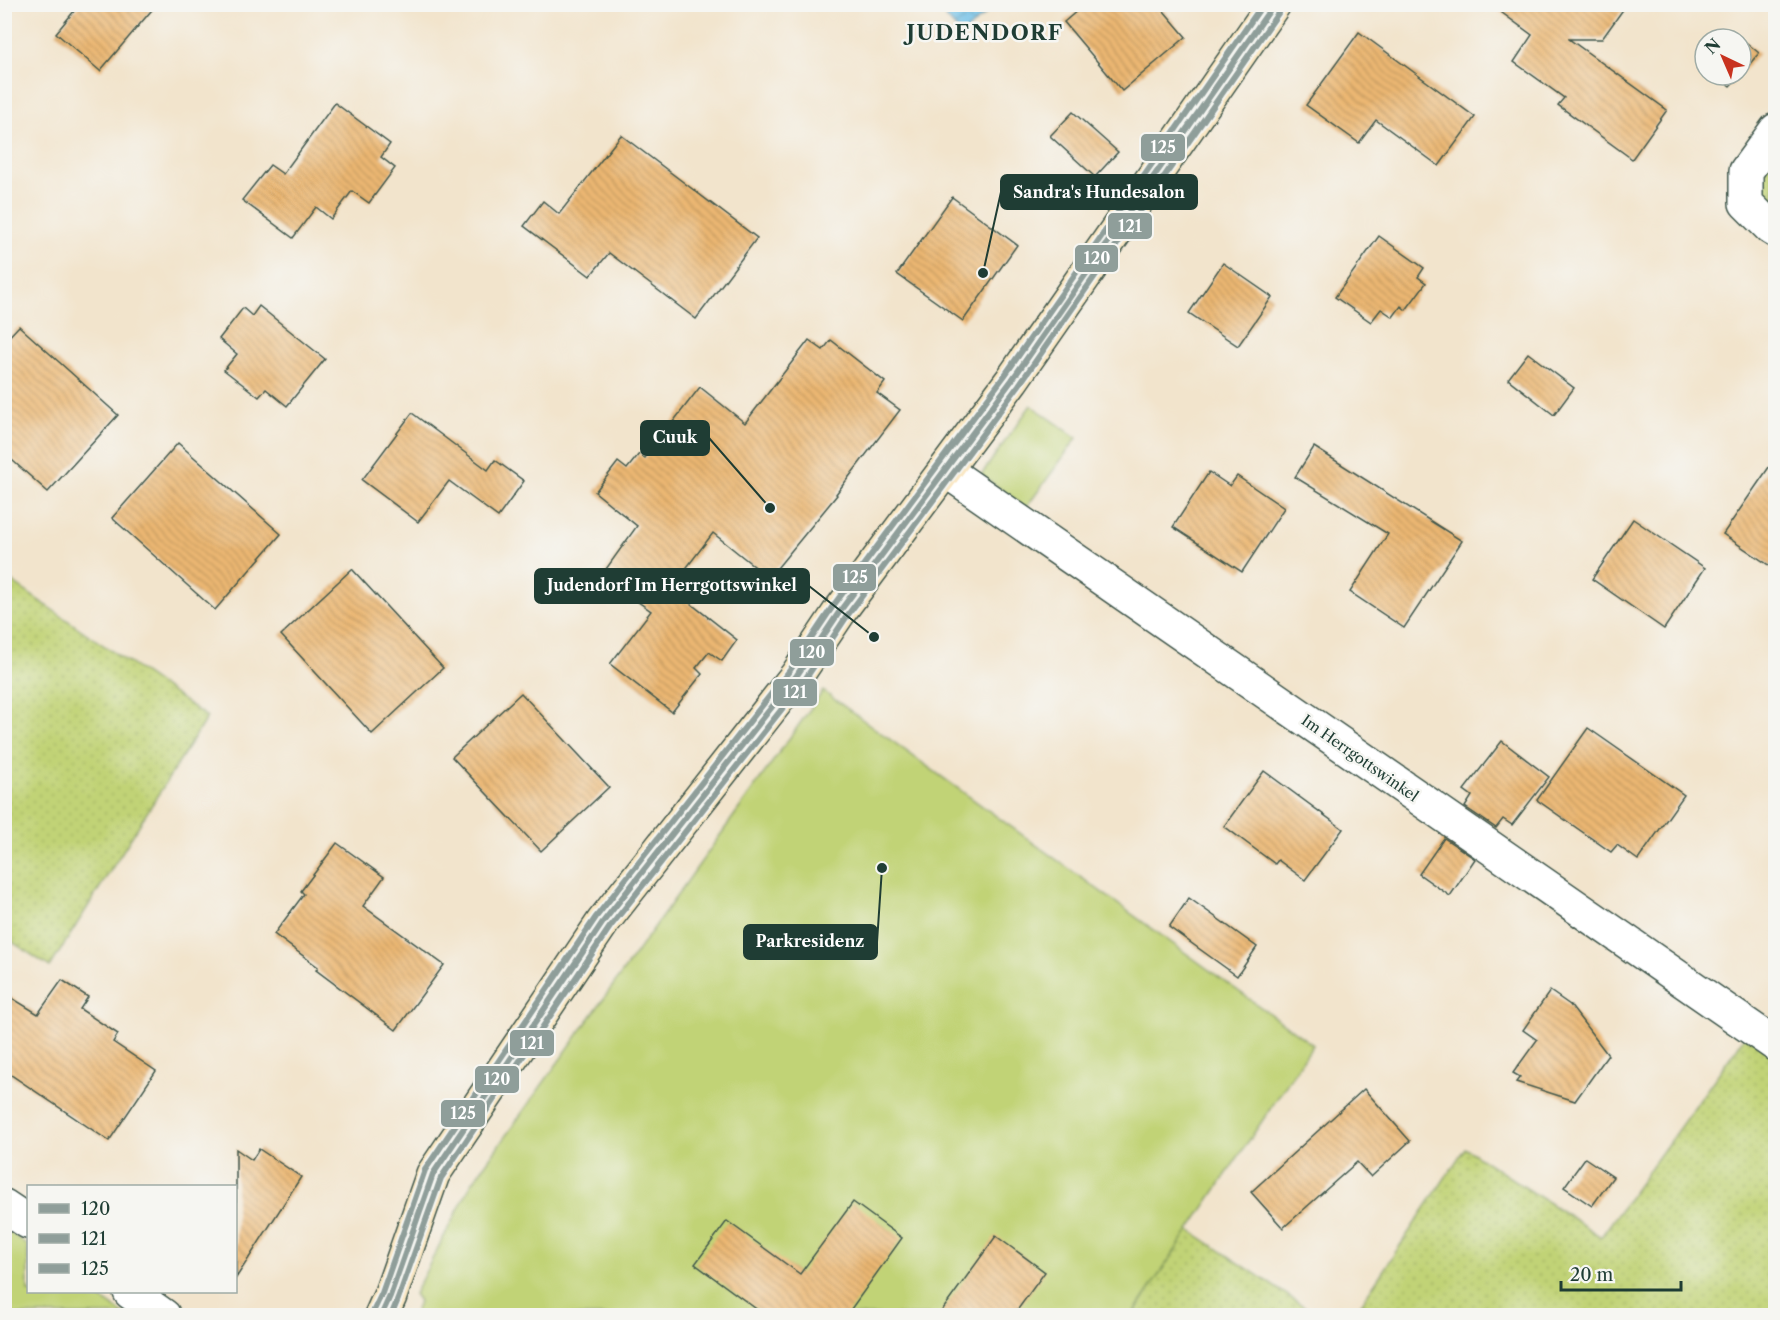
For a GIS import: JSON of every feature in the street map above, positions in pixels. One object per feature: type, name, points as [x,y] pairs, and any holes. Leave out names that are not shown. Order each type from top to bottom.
[{"type":"main road","points":[[381,1316],[433,1174],[603,922],[797,675],[840,611],[1024,362],[1274,4]]},
{"type":"street","points":[[1776,130],[1746,171],[1746,202],[1776,231]]},
{"type":"street","name":"Im Herrgottswinkel","points":[[945,470],[1776,1045]]},
{"type":"street","points":[[4,1206],[27,1221]]},
{"type":"street","points":[[131,1293],[164,1316]]},
{"type":"green space","points":[[1775,147],[1775,219],[1757,197],[1758,171]]},
{"type":"green space","points":[[1031,405],[1077,438],[1026,508],[981,475]]},
{"type":"green space","points":[[5,577],[207,717],[50,967],[5,937]]},
{"type":"green space","points":[[823,691],[1313,1045],[1132,1315],[414,1316],[419,1301],[414,1294],[472,1183]]},
{"type":"green space","points":[[1746,1035],[1775,1054],[1775,1315],[1353,1316],[1465,1148],[1601,1237]]},
{"type":"green space","points":[[5,1228],[27,1245],[27,1293],[93,1293],[125,1315],[5,1315]]},
{"type":"green space","points":[[1188,1229],[1317,1315],[1132,1316]]},
{"type":"water","points":[[953,5],[995,5],[962,35],[943,14]]},
{"type":"building","points":[[80,4],[157,4],[100,71],[56,33]]},
{"type":"building","points":[[1085,4],[1158,4],[1186,37],[1122,91],[1064,22]]},
{"type":"building","points":[[1490,4],[1627,4],[1602,39],[1569,39],[1667,110],[1632,159],[1558,105],[1564,98],[1514,62],[1532,35]]},
{"type":"building","points":[[1359,32],[1475,117],[1439,166],[1376,120],[1359,143],[1306,105]]},
{"type":"building","points":[[1753,48],[1759,53],[1753,60]]},
{"type":"building","points":[[335,103],[390,144],[381,157],[395,168],[369,203],[352,191],[331,219],[316,207],[293,238],[242,200],[270,165],[283,174]]},
{"type":"building","points":[[1073,112],[1118,152],[1095,177],[1050,136]]},
{"type":"building","points":[[621,135],[757,238],[696,319],[609,253],[590,276],[524,226],[543,201],[559,214]]},
{"type":"building","points":[[952,197],[1017,245],[963,321],[897,274]]},
{"type":"building","points":[[1379,236],[1424,268],[1418,277],[1426,283],[1406,310],[1401,306],[1393,317],[1381,309],[1371,322],[1335,297]]},
{"type":"building","points":[[1223,263],[1272,297],[1238,346],[1189,313]]},
{"type":"building","points":[[259,306],[325,359],[287,406],[266,389],[259,397],[224,370],[237,354],[219,339],[243,308],[252,316]]},
{"type":"building","points":[[19,326],[118,415],[48,492],[4,453],[4,342]]},
{"type":"building","points":[[809,340],[823,350],[831,340],[885,382],[877,393],[900,410],[837,495],[769,578],[713,533],[671,588],[737,640],[722,661],[709,652],[696,668],[702,674],[672,712],[610,664],[651,611],[601,576],[637,526],[595,492],[618,462],[627,469],[639,454],[645,458],[700,387],[745,423]]},
{"type":"building","points":[[1528,353],[1574,388],[1554,415],[1508,379]]},
{"type":"building","points":[[412,413],[488,470],[495,460],[524,481],[498,517],[449,481],[418,522],[362,480]]},
{"type":"building","points":[[178,443],[281,534],[215,610],[112,518]]},
{"type":"building","points":[[1314,447],[1462,541],[1404,628],[1350,592],[1388,534],[1295,477]]},
{"type":"building","points":[[1776,457],[1776,570],[1723,534]]},
{"type":"building","points":[[1209,472],[1230,486],[1237,476],[1284,508],[1242,572],[1173,527]]},
{"type":"building","points":[[1633,519],[1705,568],[1664,629],[1592,579]]},
{"type":"building","points":[[352,569],[443,668],[372,734],[281,635]]},
{"type":"building","points":[[521,693],[609,787],[541,851],[452,757]]},
{"type":"building","points":[[1588,728],[1684,795],[1638,860],[1617,845],[1611,852],[1537,800]]},
{"type":"building","points":[[1502,741],[1549,777],[1512,825],[1503,819],[1496,828],[1465,807],[1472,796],[1464,790]]},
{"type":"building","points":[[1264,771],[1343,829],[1305,880],[1278,860],[1275,864],[1224,826]]},
{"type":"building","points":[[1444,838],[1475,859],[1450,896],[1419,874]]},
{"type":"building","points":[[337,843],[384,877],[363,906],[444,965],[396,1030],[316,970],[318,967],[274,934],[304,894],[301,891]]},
{"type":"building","points":[[1189,898],[1257,947],[1237,976],[1169,927]]},
{"type":"building","points":[[62,980],[88,997],[80,1009],[118,1034],[113,1042],[156,1071],[109,1141],[4,1070],[4,993],[38,1014]]},
{"type":"building","points":[[1550,991],[1570,1005],[1608,1055],[1575,1101],[1516,1082],[1520,1077],[1513,1073],[1537,1040],[1523,1030]]},
{"type":"building","points":[[1364,1089],[1410,1141],[1371,1177],[1357,1162],[1283,1228],[1251,1192]]},
{"type":"building","points":[[236,1149],[252,1160],[259,1149],[301,1177],[237,1276],[237,1185]]},
{"type":"building","points":[[1585,1158],[1613,1177],[1592,1206],[1564,1187]]},
{"type":"building","points":[[853,1202],[902,1238],[846,1316],[766,1316],[695,1264],[727,1221],[800,1274]]},
{"type":"building","points":[[996,1236],[1045,1272],[1013,1316],[938,1316]]},
{"type":"transit line","name":"125","points":[[373,1312],[382,1293],[425,1170],[596,917],[790,670],[833,606],[1005,375],[1263,4]]},
{"type":"transit line","name":"120","points":[[381,1316],[433,1174],[603,922],[797,675],[840,611],[1012,380],[1274,4]]},
{"type":"transit line","name":"121","points":[[391,1316],[441,1178],[610,927],[804,681],[847,616],[1019,385],[1281,9]]},
{"type":"place","name":"Sandra's Hundesalon","points":[[983,273]]},
{"type":"place","name":"Cuuk","points":[[770,508]]},
{"type":"place","name":"Judendorf Im Herrgottswinkel","points":[[874,637]]},
{"type":"place","name":"Parkresidenz","points":[[882,868]]},
{"type":"district","name":"JUDENDORF","points":[[985,32]]}]
